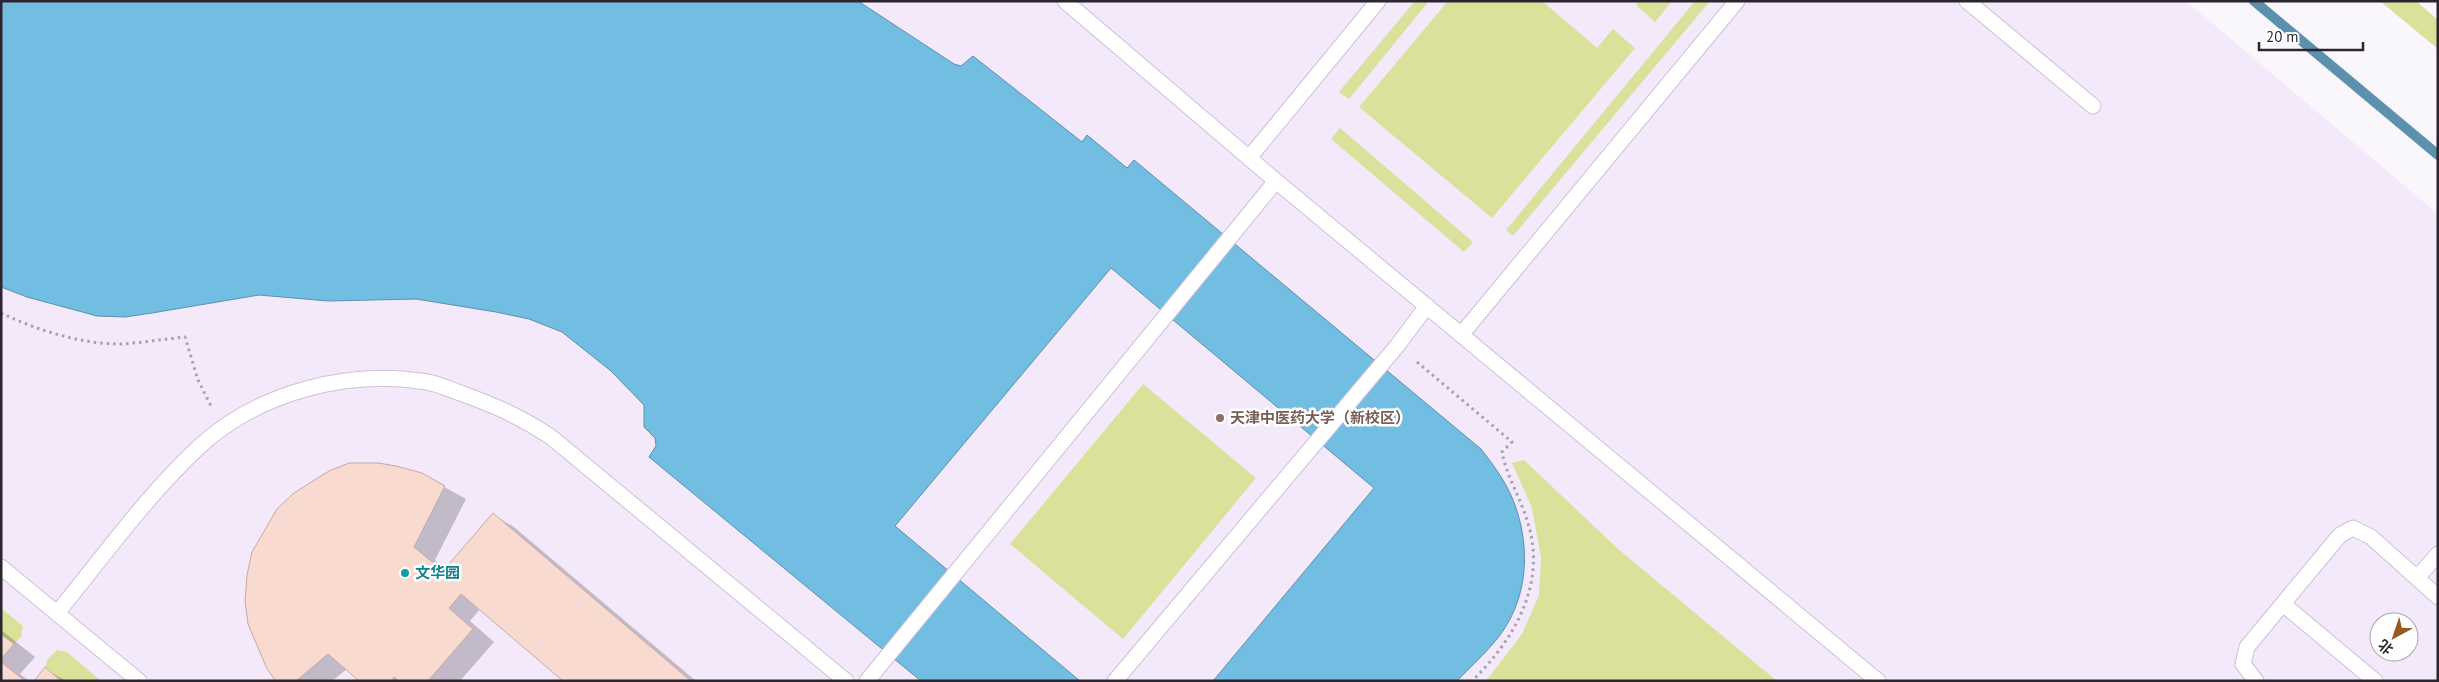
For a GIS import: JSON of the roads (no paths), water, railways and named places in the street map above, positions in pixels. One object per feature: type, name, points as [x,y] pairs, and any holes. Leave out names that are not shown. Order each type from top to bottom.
[{"type":"lane","points":[[1065,1],[1276,181],[1878,681]]},
{"type":"lane","points":[[1249,158],[1378,1]]},
{"type":"lane","points":[[1461,335],[1737,1]]},
{"type":"lane","points":[[1967,1],[2093,106]]},
{"type":"lane","points":[[867,681],[1276,181]]},
{"type":"lane","points":[[1115,681],[1392,352],[1427,306]]},
{"type":"lane","points":[[57,613],[178,468],[201,445],[222,429],[286,394],[352,381],[390,378],[428,382],[523,418],[551,437],[846,681]]},
{"type":"lane","points":[[2256,681],[2243,664],[2247,647],[2340,535],[2353,528],[2371,536],[2438,597]]},
{"type":"lane","points":[[2417,578],[2438,554]]},
{"type":"lane","points":[[1,567],[139,681]]},
{"type":"lane","points":[[2283,604],[2375,681]]},
{"type":"water","points":[[1,1],[858,1],[954,64],[961,66],[973,56],[1082,142],[1087,135],[1127,168],[1134,160],[1481,449],[1506,484],[1521,525],[1524,542],[1523,576],[1515,609],[1497,639],[1457,681],[1213,681],[1374,488],[1111,268],[895,526],[1080,681],[921,681],[649,457],[656,446],[655,438],[644,427],[644,405],[611,371],[562,332],[529,319],[416,299],[328,301],[259,295],[125,317],[97,316],[27,297],[1,287]]},
{"type":"waterway","points":[[2254,1],[2438,155]]},
{"type":"place","name":"天津中医药大学（新校区）","points":[[1220,418]]},
{"type":"place","name":"文华园","points":[[405,573]]}]
